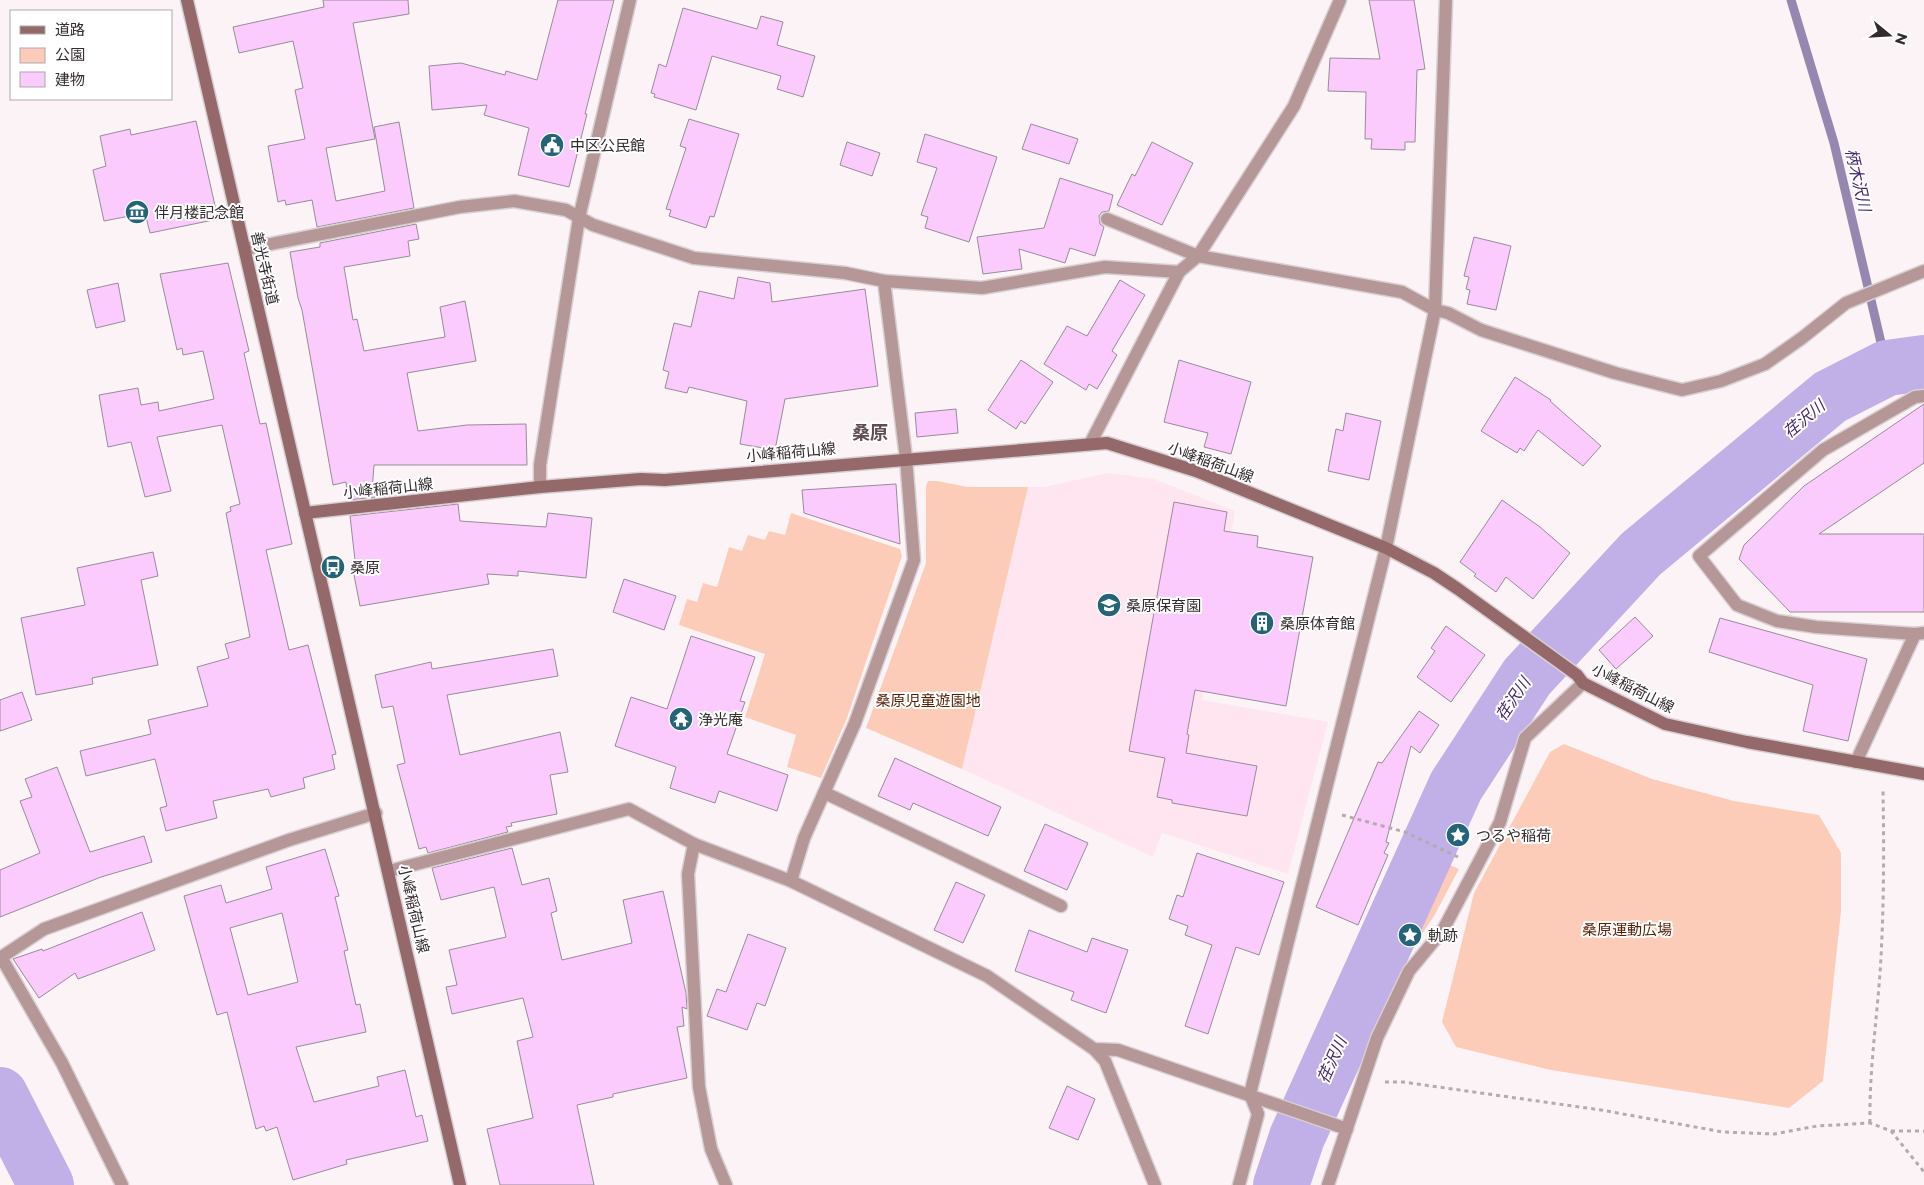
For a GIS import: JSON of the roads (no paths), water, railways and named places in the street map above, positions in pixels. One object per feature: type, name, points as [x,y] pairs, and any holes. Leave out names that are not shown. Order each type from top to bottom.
[{"type":"main road","name":"善光寺街道","points":[[187,0],[305,513]]},
{"type":"main road","name":"小峰稲荷山線","points":[[460,1185],[376,813],[305,513],[540,487],[641,479],[665,480],[906,458],[1107,443],[1196,472],[1386,548],[1434,573],[1521,634],[1580,679],[1666,724],[1924,774]]},
{"type":"street","points":[[540,487],[540,465],[579,218],[630,0]]},
{"type":"street","points":[[1090,444],[1179,272],[1198,256],[1294,106],[1340,0]]},
{"type":"street","points":[[1239,1185],[1258,1114],[1250,1094],[1386,548],[1435,310],[1446,0]]},
{"type":"street","points":[[245,249],[460,207],[514,201],[566,210],[593,225],[694,258],[846,273],[884,281],[982,288],[1105,267],[1179,272]]},
{"type":"street","points":[[1107,219],[1198,256],[1402,292],[1435,310],[1448,313],[1481,330],[1615,373],[1682,390],[1721,381],[1765,364],[1850,301],[1924,272]]},
{"type":"street","points":[[791,881],[804,838],[826,793],[855,724],[914,560],[906,458],[884,281]]},
{"type":"street","points":[[1856,762],[1919,634],[1816,627],[1777,621],[1738,605],[1699,556],[1823,450],[1915,396],[1924,396]]},
{"type":"street","points":[[1328,1185],[1341,1127],[1362,1081],[1376,1038],[1409,970],[1443,930],[1500,822],[1525,738],[1580,679]]},
{"type":"street","points":[[826,793],[1061,906]]},
{"type":"street","points":[[389,871],[629,809],[694,844],[791,881],[987,976],[1094,1049],[1105,1062],[1155,1185]]},
{"type":"street","points":[[122,1185],[62,1063],[1,958],[44,929],[289,840],[376,813]]},
{"type":"street","points":[[694,844],[688,874],[699,1087],[711,1149],[726,1185]]},
{"type":"street","points":[[1094,1049],[1118,1050],[1341,1127]]},
{"type":"waterway","name":"柄木沢川","points":[[1791,0],[1834,143],[1887,368]]},
{"type":"waterway","name":"荏沢川","points":[[1281,1185],[1297,1137],[1456,786],[1527,677],[1641,554],[1830,397],[1887,368],[1924,363]]},
{"type":"waterway","points":[[0,1095],[46,1185]]},
{"type":"place","name":"中区公民館","points":[[552,145]]},
{"type":"place","name":"伴月楼記念館","points":[[137,212]]},
{"type":"place","name":"桑原","points":[[333,567]]},
{"type":"place","name":"桑原保育園","points":[[1109,605]]},
{"type":"place","name":"桑原体育館","points":[[1262,623]]},
{"type":"place","name":"浄光庵","points":[[681,719]]},
{"type":"place","name":"つるや稲荷","points":[[1458,835]]},
{"type":"place","name":"軌跡","points":[[1410,935]]},
{"type":"district","name":"桑原","points":[[870,433]]},
{"type":"park label","name":"桑原児童遊園地","points":[[928,700]]},
{"type":"park label","name":"桑原運動広場","points":[[1627,929]]}]
